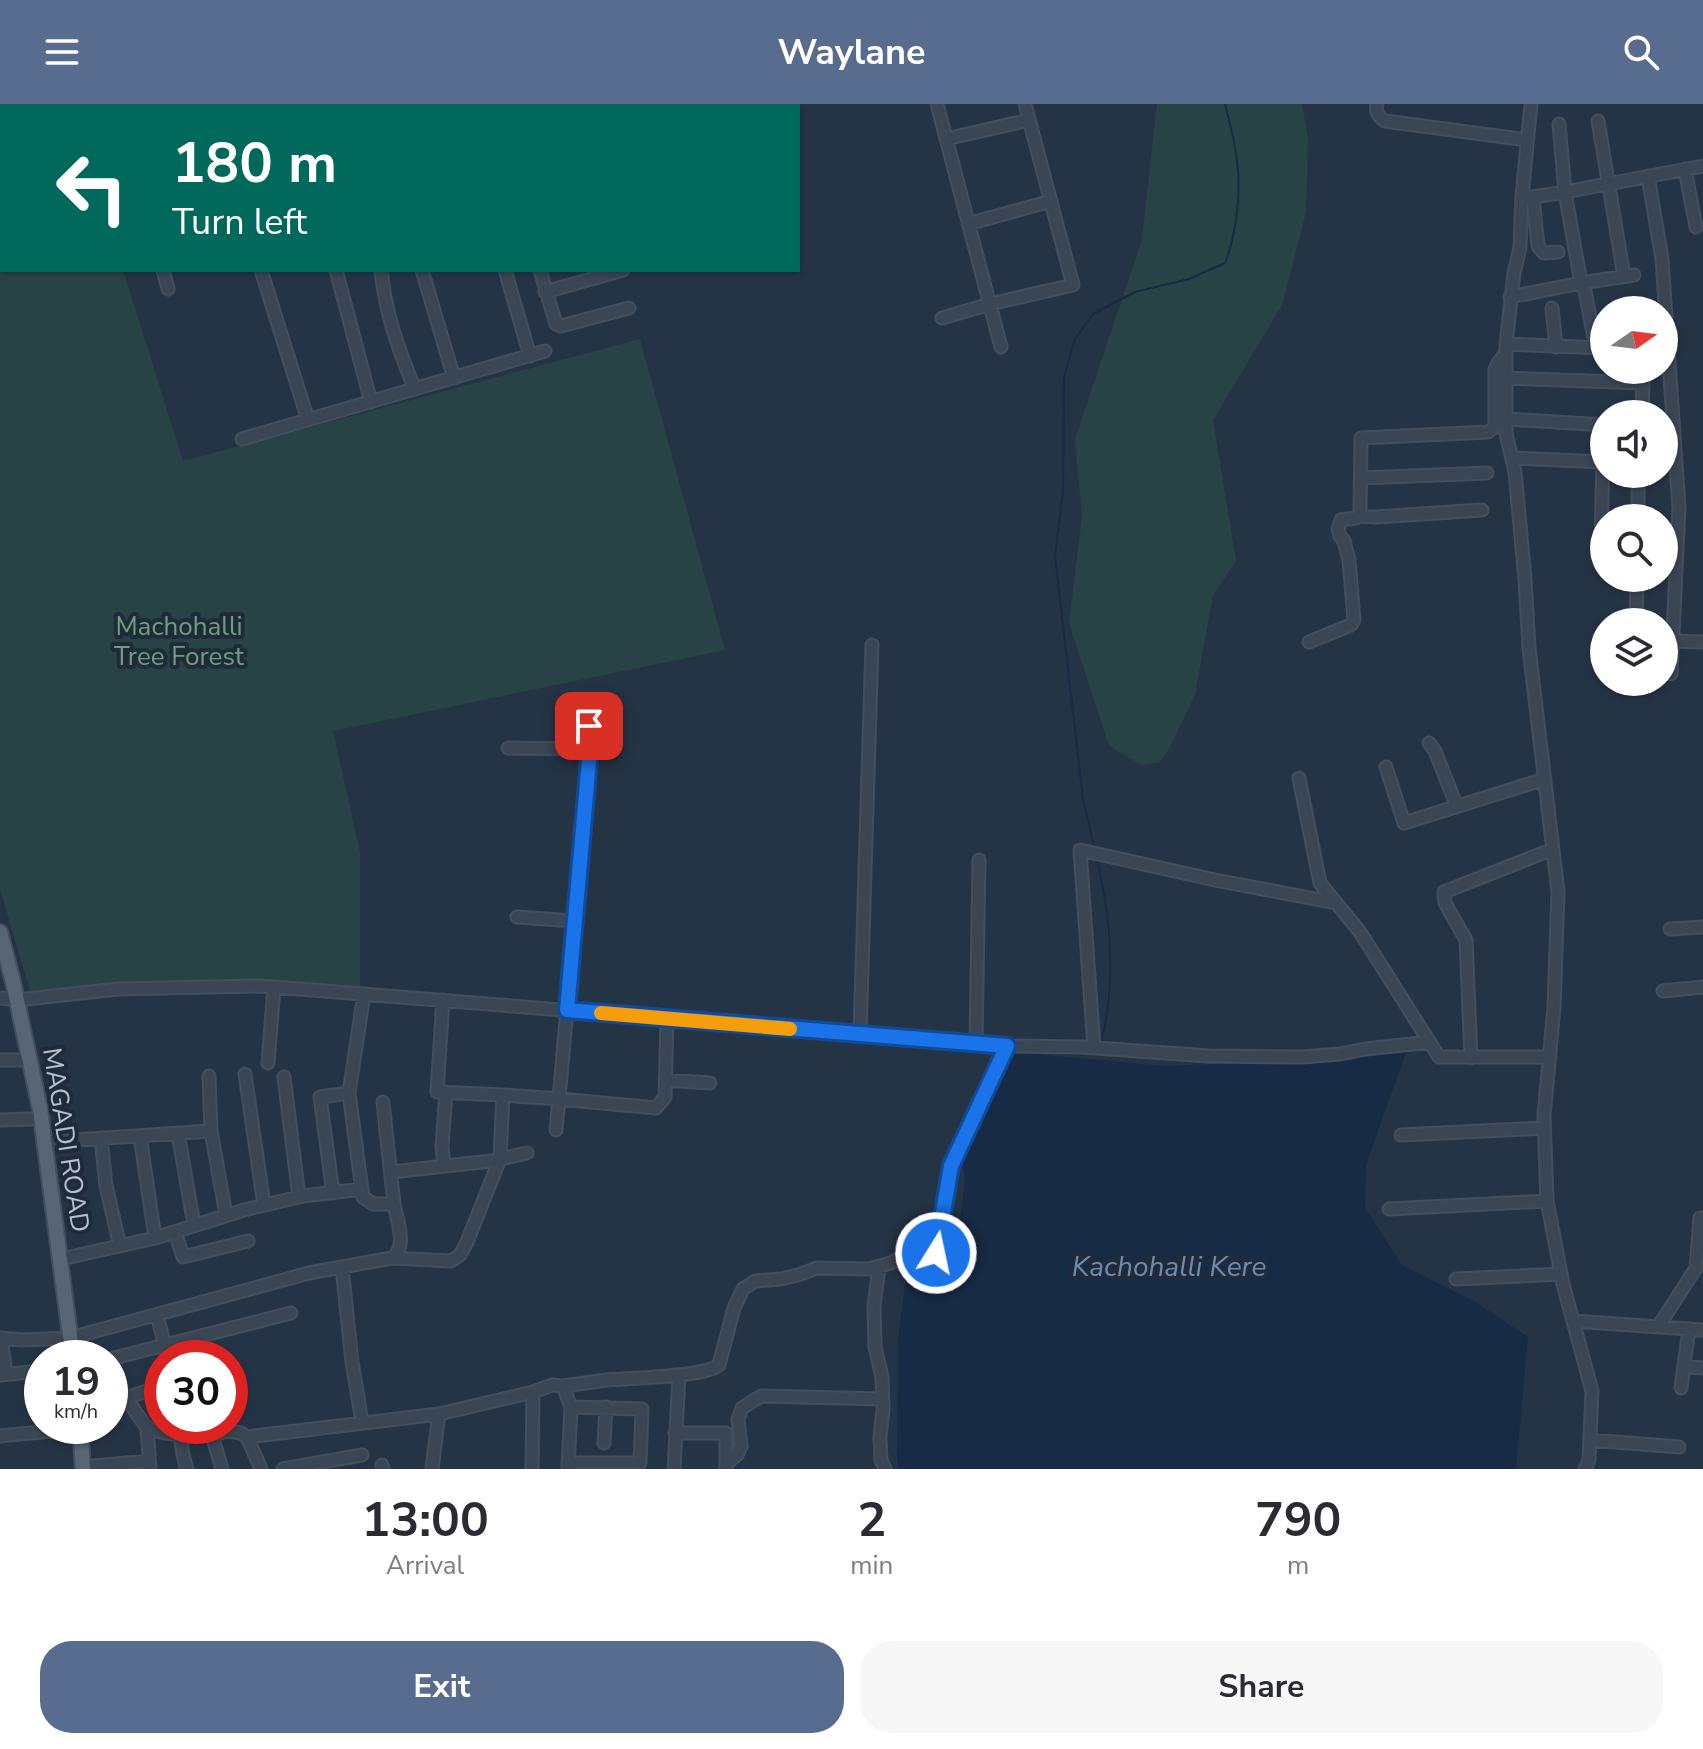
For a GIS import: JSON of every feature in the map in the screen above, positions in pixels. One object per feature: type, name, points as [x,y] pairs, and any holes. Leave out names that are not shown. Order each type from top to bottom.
[{"type":"main road","name":"MAGADI ROAD","points":[[0,932],[8,999],[33,1119],[66,1339]]},
{"type":"main road","name":"MAGADI ROAD","points":[[0,968],[40,1109],[61,1259],[66,1339]]},
{"type":"main road","points":[[76,1444],[80,1468]]},
{"type":"street","points":[[937,104],[1001,347]]},
{"type":"street","points":[[942,318],[1073,285],[1025,104]]},
{"type":"street","points":[[1377,104],[1379,117],[1385,121],[1527,140]]},
{"type":"street","points":[[1531,104],[1527,140],[1527,196],[1510,297],[1506,349],[1506,434],[1515,472],[1530,663],[1558,892],[1544,1116],[1547,1201],[1561,1274],[1592,1391],[1589,1460],[1585,1469]]},
{"type":"street","points":[[946,139],[1029,120]]},
{"type":"street","points":[[1510,297],[1629,276],[1598,121]]},
{"type":"street","points":[[1559,124],[1565,192],[1581,283],[1590,310]]},
{"type":"street","points":[[1527,196],[1565,192],[1703,166]]},
{"type":"street","points":[[1685,169],[1696,227]]},
{"type":"street","points":[[1648,176],[1662,259],[1679,508],[1674,608]]},
{"type":"street","points":[[1527,196],[1538,246],[1544,253],[1558,252]]},
{"type":"street","points":[[968,224],[1051,201]]},
{"type":"street","points":[[164,272],[168,289]]},
{"type":"street","points":[[262,272],[308,420]]},
{"type":"street","points":[[337,272],[371,402]]},
{"type":"street","points":[[381,272],[392,330],[415,389]]},
{"type":"street","points":[[423,272],[454,378]]},
{"type":"street","points":[[506,272],[530,356]]},
{"type":"street","points":[[540,272],[556,324],[561,326],[629,308]]},
{"type":"street","points":[[545,292],[616,272]]},
{"type":"street","points":[[1552,308],[1556,347]]},
{"type":"street","points":[[1506,349],[1590,348]]},
{"type":"street","points":[[1358,516],[1361,438],[1491,431],[1495,427],[1495,370],[1506,349]]},
{"type":"street","points":[[242,439],[545,351]]},
{"type":"street","points":[[1505,378],[1643,383],[1642,400]]},
{"type":"street","points":[[1507,419],[1590,424]]},
{"type":"street","points":[[1512,458],[1590,461]]},
{"type":"street","points":[[1361,478],[1487,473]]},
{"type":"street","points":[[1309,642],[1351,625],[1354,620],[1349,560],[1338,529],[1341,520],[1358,516],[1482,510]]},
{"type":"street","points":[[1678,641],[1703,642]]},
{"type":"street","points":[[860,1034],[872,645]]},
{"type":"street","points":[[556,1130],[590,749],[588,703]]},
{"type":"street","points":[[1429,743],[1457,807]]},
{"type":"street","points":[[508,748],[590,749]]},
{"type":"street","points":[[1386,767],[1404,823],[1545,779]]},
{"type":"street","points":[[1299,778],[1320,883],[1360,932],[1439,1057],[1550,1057]]},
{"type":"street","points":[[1471,1058],[1466,940],[1445,903],[1444,892],[1553,849]]},
{"type":"street","points":[[1100,1049],[1080,850],[1336,903]]},
{"type":"street","points":[[976,1043],[979,860]]},
{"type":"street","points":[[517,917],[575,921]]},
{"type":"street","points":[[1670,929],[1703,927]]},
{"type":"street","points":[[8,999],[118,989],[274,987],[1007,1046],[1209,1056],[1302,1057],[1430,1042]]},
{"type":"street","points":[[268,1063],[274,987]]},
{"type":"street","points":[[1663,991],[1703,987]]},
{"type":"street","points":[[364,994],[349,1093],[363,1197],[373,1204],[394,1204]]},
{"type":"street","points":[[443,1000],[437,1092],[656,1108],[665,1097],[667,1019]]},
{"type":"street","points":[[248,1437],[439,1414],[552,1385],[714,1370],[719,1365],[734,1308],[743,1289],[755,1281],[781,1279],[817,1268],[868,1269],[891,1263],[904,1255],[931,1256],[936,1253],[951,1166],[1007,1046]]},
{"type":"street","points":[[0,1060],[21,1060]]},
{"type":"street","points":[[245,1074],[264,1205]]},
{"type":"street","points":[[209,1076],[211,1131],[226,1215]]},
{"type":"street","points":[[284,1077],[299,1197]]},
{"type":"street","points":[[665,1080],[710,1083]]},
{"type":"street","points":[[444,1166],[442,1146],[446,1092]]},
{"type":"street","points":[[333,1193],[320,1097],[349,1093]]},
{"type":"street","points":[[24,1372],[3,1374],[0,1338],[66,1339],[309,1273],[392,1258],[451,1261],[460,1255],[467,1242],[500,1159],[503,1095]]},
{"type":"street","points":[[383,1102],[400,1236],[398,1254],[392,1258]]},
{"type":"street","points":[[0,1120],[33,1119]]},
{"type":"street","points":[[1401,1135],[1544,1128]]},
{"type":"street","points":[[45,1142],[211,1131]]},
{"type":"street","points":[[178,1133],[194,1225]]},
{"type":"street","points":[[140,1136],[155,1238]]},
{"type":"street","points":[[101,1138],[106,1186],[120,1246]]},
{"type":"street","points":[[391,1172],[527,1153]]},
{"type":"street","points":[[61,1259],[155,1238],[264,1205],[362,1189]]},
{"type":"street","points":[[1389,1209],[1547,1201]]},
{"type":"street","points":[[1658,1327],[1696,1268],[1700,1218]]},
{"type":"street","points":[[175,1232],[183,1257],[248,1241]]},
{"type":"street","points":[[342,1267],[362,1422]]},
{"type":"street","points":[[879,1267],[874,1306],[875,1347],[882,1377],[881,1460],[885,1469]]},
{"type":"street","points":[[1456,1279],[1561,1274]]},
{"type":"street","points":[[185,1340],[291,1313]]},
{"type":"street","points":[[157,1315],[164,1340]]},
{"type":"street","points":[[1573,1321],[1703,1330]]},
{"type":"street","points":[[1681,1388],[1689,1329]]},
{"type":"street","points":[[1685,1366],[1703,1368]]},
{"type":"street","points":[[674,1469],[679,1375]]},
{"type":"street","points":[[563,1386],[571,1407],[568,1466],[640,1463],[642,1409],[571,1407]]},
{"type":"street","points":[[532,1469],[533,1392]]},
{"type":"street","points":[[726,1466],[741,1446],[738,1419],[742,1408],[761,1396],[882,1399]]},
{"type":"street","points":[[128,1401],[144,1424]]},
{"type":"street","points":[[604,1443],[606,1407]]},
{"type":"street","points":[[432,1469],[439,1414]]},
{"type":"street","points":[[0,1436],[24,1433]]},
{"type":"street","points":[[675,1433],[726,1433],[726,1466]]},
{"type":"street","points":[[248,1439],[261,1469]]},
{"type":"street","points":[[1590,1440],[1679,1447]]},
{"type":"street","points":[[80,1468],[150,1465],[148,1444]]},
{"type":"street","points":[[181,1444],[187,1469]]},
{"type":"street","points":[[215,1444],[222,1469]]},
{"type":"street","points":[[283,1469],[362,1455]]},
{"type":"green space","points":[[1157,104],[1302,104],[1308,139],[1306,212],[1282,305],[1213,420],[1236,561],[1213,595],[1195,695],[1160,762],[1142,765],[1109,746],[1069,623],[1082,516],[1075,439],[1142,240]]},
{"type":"green space","name":"Machohalli Tree Forest","points":[[0,272],[124,272],[183,461],[640,339],[725,650],[333,731],[360,852],[360,989],[232,980],[30,991],[0,889]]},
{"type":"water","name":"Kachohalli Kere","points":[[1411,1038],[1366,1165],[1365,1208],[1402,1265],[1477,1303],[1528,1337],[1516,1469],[899,1469],[898,1339],[906,1277],[930,1273],[958,1235],[965,1181],[959,1137],[979,1080],[1012,1052],[1164,1066],[1342,1059]]},
{"type":"waterway","points":[[1095,850],[1083,799],[1055,556],[1063,491],[1064,377],[1075,339],[1093,314],[1135,292],[1189,279],[1225,263],[1235,224],[1238,195],[1238,168],[1225,104]]},
{"type":"waterway","points":[[1097,860],[1106,905],[1110,952],[1109,998],[1101,1043]]},
{"type":"slow traffic","points":[[601,1013],[790,1029]]},
{"type":"route","points":[[589,726],[590,749],[567,1010],[1007,1046],[951,1166],[936,1253]]}]
